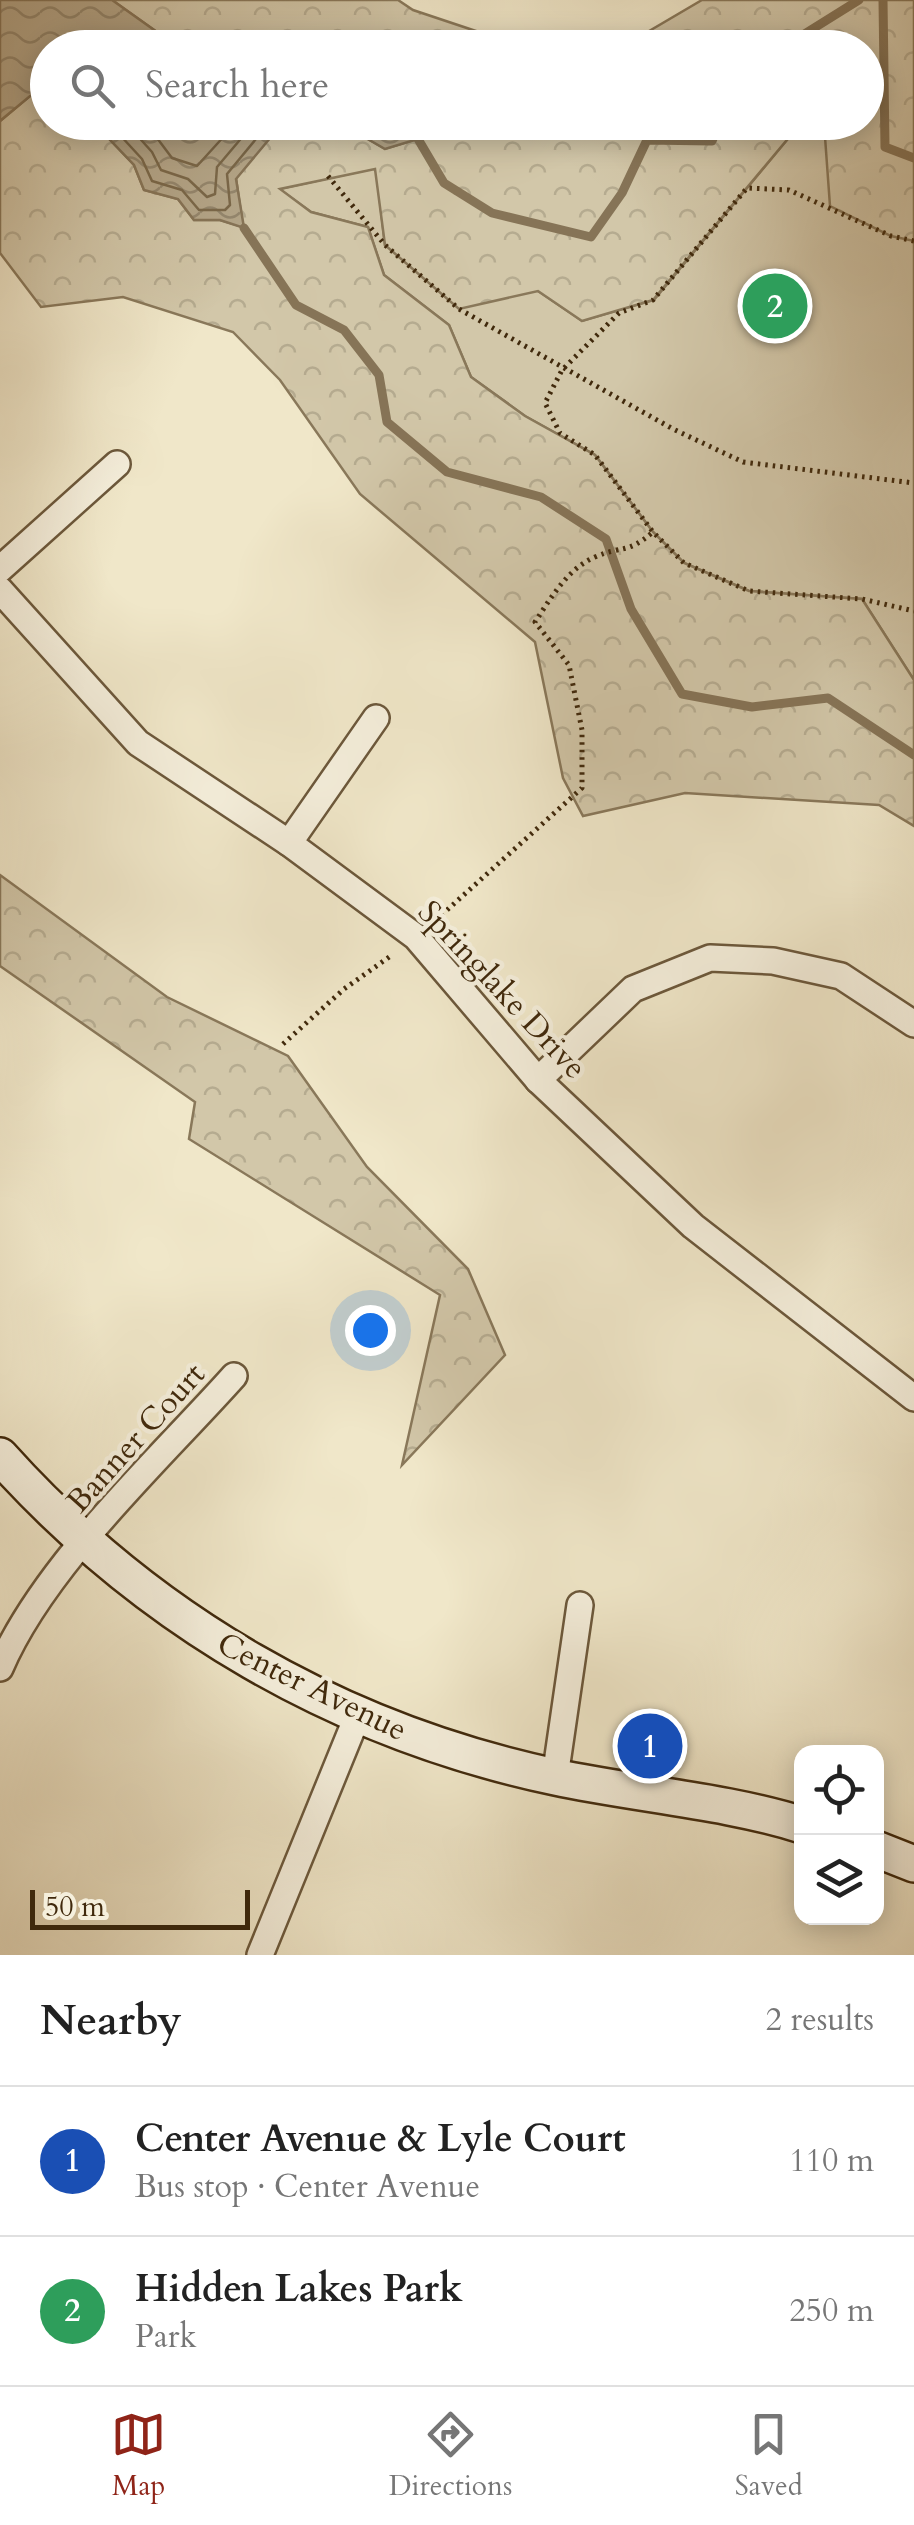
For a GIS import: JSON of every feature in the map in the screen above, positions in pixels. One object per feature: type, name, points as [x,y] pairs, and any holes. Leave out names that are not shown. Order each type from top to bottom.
[{"type":"street","points":[[0,569],[117,464]]},
{"type":"street","name":"Springlake Drive","points":[[0,590],[138,743],[289,843],[416,937],[538,1080],[693,1226],[914,1398]]},
{"type":"street","points":[[289,843],[376,718]]},
{"type":"street","points":[[538,1080],[633,989],[710,958],[774,961],[842,976],[914,1024]]},
{"type":"street","name":"Banner Court","points":[[0,1668],[16,1631],[86,1543],[234,1376]]},
{"type":"street","name":"Center Avenue","points":[[0,1456],[86,1543],[197,1629],[357,1717],[485,1760],[554,1777],[794,1823]]},
{"type":"street","points":[[554,1777],[580,1605]]},
{"type":"street","points":[[260,1955],[357,1717]]},
{"type":"street","points":[[884,1853],[914,1864]]},
{"type":"path","points":[[328,176],[385,245],[460,309],[562,370],[743,462],[914,483]]},
{"type":"path","points":[[914,241],[891,236],[788,190],[746,188],[654,300],[619,313],[562,370],[545,403],[560,434],[595,455],[653,532],[684,564],[749,591],[862,600],[914,611]]},
{"type":"path","points":[[283,1044],[344,989],[416,937],[582,788],[582,730],[569,665],[535,622],[565,578],[595,556],[631,550],[653,532]]},
{"type":"green space","points":[[112,0],[398,0],[413,10],[473,30],[154,30]]},
{"type":"green space","points":[[702,0],[914,0],[914,241],[891,236],[830,206],[825,140],[884,140],[884,30],[651,30]]},
{"type":"green space","points":[[914,0],[914,680],[862,599],[749,591],[684,563],[653,532],[595,455],[525,416],[471,377],[449,325],[384,275],[368,227],[311,212],[279,189],[376,168],[385,245],[538,291],[582,321],[654,300],[787,140],[884,140],[884,30]]},
{"type":"green space","points":[[30,96],[30,140],[110,140],[134,165],[144,190],[178,199],[194,220],[220,220],[243,227],[236,178],[268,140],[369,140],[385,149],[414,140],[787,140],[653,300],[582,321],[538,291],[459,309],[385,245],[375,169],[280,189],[311,212],[368,227],[384,275],[449,325],[471,377],[525,416],[595,455],[653,532],[684,563],[749,591],[862,599],[914,680],[914,826],[879,805],[685,793],[583,816],[563,778],[535,642],[360,494],[280,380],[233,332],[123,297],[41,307],[0,253],[0,121]]},
{"type":"green space","points":[[0,875],[167,997],[288,1056],[367,1167],[468,1269],[505,1355],[402,1465],[440,1295],[189,1139],[195,1102],[0,966]]},
{"type":"water","points":[[0,0],[112,0],[154,30],[30,30],[30,96],[0,121]]},
{"type":"water","points":[[110,140],[268,140],[236,179],[244,228],[220,220],[194,220],[178,199],[144,190],[134,165]]},
{"type":"water","points":[[369,140],[415,140],[385,149]]},
{"type":"waterway","points":[[811,30],[859,0]]},
{"type":"waterway","points":[[883,0],[883,30]]},
{"type":"waterway","points":[[884,74],[885,147],[914,158]]},
{"type":"waterway","points":[[419,140],[444,183],[492,213],[591,237],[622,193],[647,140]]},
{"type":"waterway","points":[[647,140],[712,140]]},
{"type":"waterway","points":[[244,228],[296,305],[344,330],[379,375],[387,422],[447,472],[541,497],[606,539],[631,609],[682,694],[752,707],[828,698],[914,755]]},
{"type":"place","name":"Hidden Lakes Park","points":[[775,306]]},
{"type":"place","name":"Center Avenue & Lyle Court","points":[[650,1746]]}]
